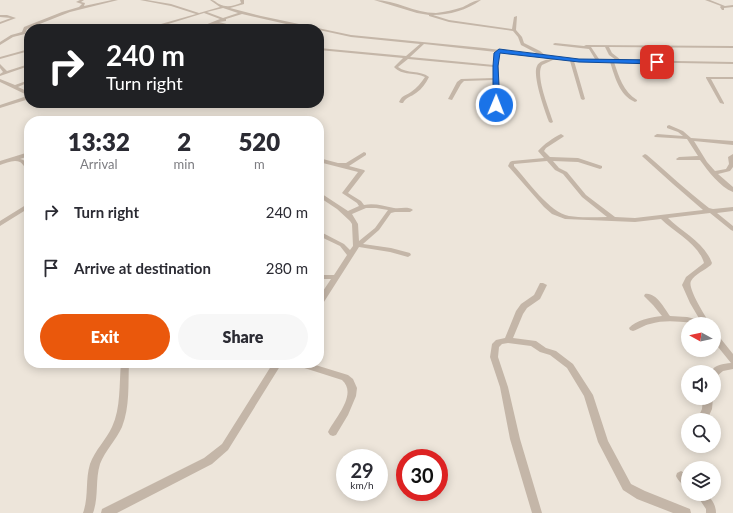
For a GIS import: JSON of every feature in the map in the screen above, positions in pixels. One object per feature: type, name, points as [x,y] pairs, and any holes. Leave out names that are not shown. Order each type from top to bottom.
[{"type":"street","points":[[79,9],[84,4],[78,2],[82,0]]},
{"type":"street","points":[[37,24],[46,19],[116,0]]},
{"type":"street","points":[[142,0],[172,5],[226,20]]},
{"type":"street","points":[[212,1],[221,0]]},
{"type":"street","points":[[165,24],[202,13],[241,5],[243,3],[242,0]]},
{"type":"street","points":[[376,0],[384,1],[449,21],[514,30],[520,37],[522,44],[537,51],[544,57]]},
{"type":"street","points":[[423,13],[452,13],[458,9],[469,7],[479,0]]},
{"type":"street","points":[[707,0],[723,8],[732,6]]},
{"type":"street","points":[[721,0],[732,6]]},
{"type":"street","points":[[212,1],[224,8],[241,13],[295,24]]},
{"type":"street","points":[[215,24],[241,13]]},
{"type":"street","points":[[0,16],[14,18],[0,23]]},
{"type":"street","points":[[514,30],[516,17]]},
{"type":"street","points":[[218,23],[222,24]]},
{"type":"street","points":[[324,30],[351,36],[499,51],[553,59],[598,62],[733,62]]},
{"type":"street","points":[[0,44],[12,36],[24,33]]},
{"type":"street","points":[[401,102],[404,97],[410,96],[415,92],[427,77],[396,69],[396,66],[423,43]]},
{"type":"street","points":[[555,44],[607,47],[733,47]]},
{"type":"street","points":[[586,46],[592,49],[598,62]]},
{"type":"street","points":[[607,47],[610,54],[622,62]]},
{"type":"street","points":[[324,49],[496,66]]},
{"type":"street","points":[[0,58],[24,51]]},
{"type":"street","points":[[499,51],[497,53],[496,66],[496,105],[502,110],[499,115]]},
{"type":"street","points":[[714,58],[719,63]]},
{"type":"street","points":[[551,122],[546,112],[545,101],[539,84],[537,68],[539,65],[553,59]]},
{"type":"street","points":[[572,60],[583,99]]},
{"type":"street","points":[[612,62],[623,91],[628,97],[635,101]]},
{"type":"street","points":[[0,65],[6,73]]},
{"type":"street","points":[[0,75],[24,67]]},
{"type":"street","points":[[722,103],[708,78],[733,78]]},
{"type":"street","points":[[450,99],[459,83],[463,80],[496,79]]},
{"type":"street","points":[[0,80],[24,92]]},
{"type":"street","points":[[15,88],[24,83]]},
{"type":"street","points":[[0,106],[24,98]]},
{"type":"street","points":[[669,127],[682,132],[698,149],[702,158],[715,173],[733,190]]},
{"type":"street","points":[[560,136],[541,151],[557,169],[565,173],[584,196],[614,220]]},
{"type":"street","points":[[657,136],[733,143]]},
{"type":"street","points":[[344,166],[352,164],[364,154]]},
{"type":"street","points":[[0,163],[24,156]]},
{"type":"street","points":[[645,156],[676,183],[681,190],[733,229]]},
{"type":"street","points":[[715,173],[730,168],[732,164],[731,157],[733,156]]},
{"type":"street","points":[[20,158],[24,163]]},
{"type":"street","points":[[679,159],[702,158]]},
{"type":"street","points":[[600,167],[578,160],[547,159],[512,163],[510,166],[546,206],[554,213],[567,218],[635,220],[733,209]]},
{"type":"street","points":[[324,161],[362,171],[345,194],[359,202],[362,206]]},
{"type":"street","points":[[324,197],[354,220],[354,240],[356,245]]},
{"type":"street","points":[[348,214],[362,206],[372,206],[394,210],[410,210]]},
{"type":"street","points":[[0,224],[24,208]]},
{"type":"street","points":[[324,295],[356,245],[377,228],[389,212],[394,210]]},
{"type":"street","points":[[663,217],[701,251],[707,260],[708,263],[688,280],[686,285],[701,317]]},
{"type":"street","points":[[324,236],[342,245],[350,254]]},
{"type":"street","points":[[356,245],[391,250],[408,255]]},
{"type":"street","points":[[324,277],[336,277]]},
{"type":"street","points":[[508,340],[524,306],[537,298],[543,285]]},
{"type":"street","points":[[648,296],[656,303],[668,319]]},
{"type":"street","points":[[633,328],[644,322],[668,319],[681,320]]},
{"type":"street","points":[[537,513],[515,439],[504,387],[494,357],[495,346],[499,342],[508,340],[533,343],[553,353],[570,366],[588,395],[603,442],[627,487],[641,495],[686,513]]},
{"type":"street","points":[[721,345],[732,360],[721,367]]},
{"type":"street","points":[[88,513],[91,504],[92,482],[96,463],[120,418],[125,368]]},
{"type":"street","points":[[106,513],[195,468],[218,454],[225,447],[275,368]]},
{"type":"street","points":[[315,368],[345,377],[352,384],[350,403],[345,414],[333,432]]},
{"type":"street","points":[[706,501],[711,508],[711,513]]},
{"type":"route","points":[[496,105],[496,66],[497,53],[499,51],[553,59],[579,61],[657,62]]}]
